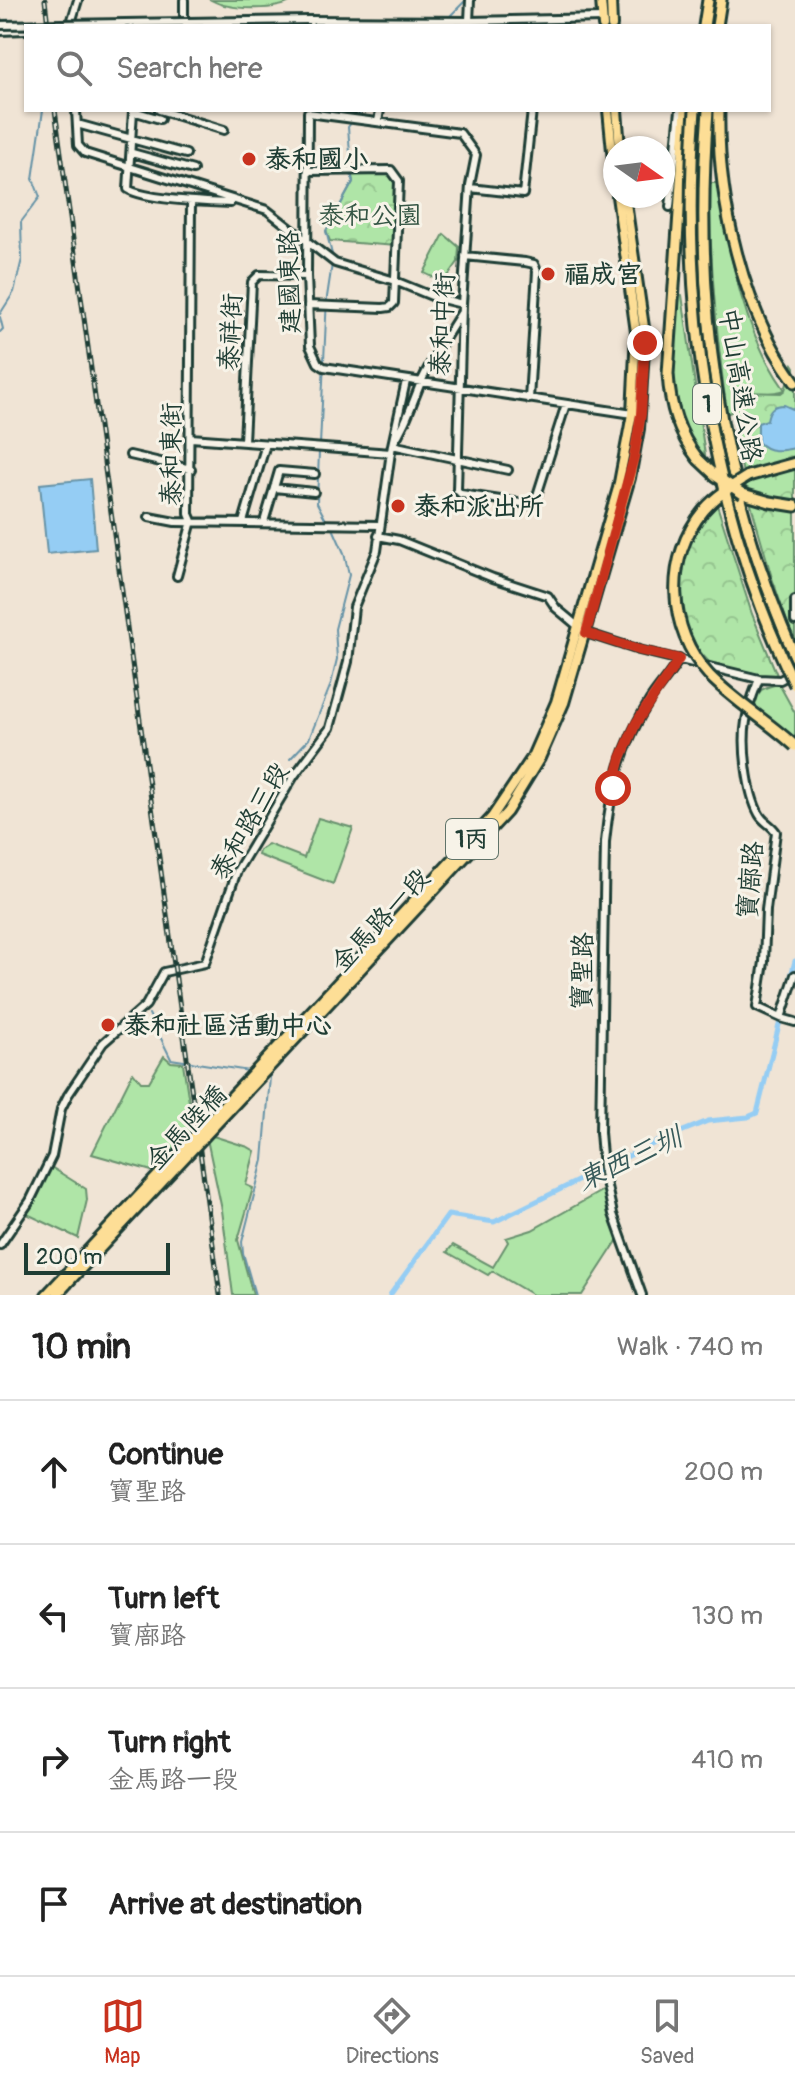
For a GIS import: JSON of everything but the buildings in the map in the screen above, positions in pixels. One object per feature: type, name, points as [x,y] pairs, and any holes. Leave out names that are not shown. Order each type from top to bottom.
[{"type":"highway","points":[[705,22],[708,0]]},
{"type":"highway","points":[[720,24],[721,2]]},
{"type":"highway","points":[[683,112],[668,352],[669,395],[673,410],[685,441],[716,476],[733,489],[751,497],[795,506]]},
{"type":"highway","name":"中山高速公路","points":[[695,112],[691,178],[692,273],[698,347],[713,441],[745,558],[795,685]]},
{"type":"highway","name":"中山高速公路","points":[[708,112],[702,208],[703,253],[706,313],[716,392],[750,539],[795,657]]},
{"type":"highway","points":[[719,112],[720,154],[731,228],[749,299],[776,354],[795,382]]},
{"type":"highway","points":[[795,463],[748,476],[706,508],[683,547],[675,584],[681,631],[696,657],[709,674],[795,746]]},
{"type":"main road","points":[[601,0],[607,23]]},
{"type":"main road","points":[[607,23],[611,0]]},
{"type":"main road","points":[[608,112],[611,136]]},
{"type":"main road","points":[[617,112],[619,136]]},
{"type":"main road","name":"金馬路一段","points":[[619,208],[636,332],[636,414]]},
{"type":"main road","name":"金馬路一段","points":[[331,996],[477,846],[518,797],[554,729],[630,478],[645,334],[627,208]]},
{"type":"main road","name":"金馬陸橋","points":[[65,1281],[331,996]]},
{"type":"main road","points":[[63,1295],[65,1281]]},
{"type":"main road","name":"1丙","points":[[46,1295],[65,1281]]},
{"type":"main road","name":"1丙","points":[[57,1295],[65,1281]]},
{"type":"street","points":[[71,24],[78,0]]},
{"type":"street","points":[[184,0],[184,24]]},
{"type":"street","points":[[469,21],[470,0]]},
{"type":"street","points":[[247,24],[607,23]]},
{"type":"street","points":[[0,28],[24,28]]},
{"type":"street","points":[[0,28],[24,30]]},
{"type":"street","points":[[76,112],[78,145],[85,153],[267,210],[332,262],[395,281],[462,307],[421,382],[392,449]]},
{"type":"street","points":[[132,112],[128,189],[191,201],[241,204]]},
{"type":"street","points":[[136,112],[160,119]]},
{"type":"street","points":[[166,112],[224,130]]},
{"type":"street","name":"建國東路","points":[[308,112],[307,276],[310,346],[312,354],[323,366],[636,414]]},
{"type":"street","name":"泰和中街","points":[[314,112],[460,133],[476,155],[470,188],[462,307],[457,490],[461,494],[534,505],[566,404]]},
{"type":"street","points":[[378,122],[380,112]]},
{"type":"street","points":[[470,188],[523,194],[532,112]]},
{"type":"street","points":[[675,170],[683,112]]},
{"type":"street","points":[[77,124],[186,154]]},
{"type":"street","points":[[132,153],[193,170]]},
{"type":"street","points":[[308,171],[391,170],[399,181],[394,303],[390,307],[308,305]]},
{"type":"street","name":"泰和東街","points":[[191,201],[189,514],[192,521],[379,525]]},
{"type":"street","points":[[465,256],[534,264],[537,271],[529,399]]},
{"type":"street","name":"泰祥街","points":[[244,441],[252,282],[259,275],[307,276]]},
{"type":"street","points":[[406,381],[378,536],[399,540],[493,578],[548,596],[556,608],[582,630],[639,650],[759,679],[780,680],[795,672]]},
{"type":"street","points":[[191,438],[319,449],[392,449],[458,458],[508,470]]},
{"type":"street","points":[[243,522],[266,444]]},
{"type":"street","points":[[130,455],[191,469]]},
{"type":"street","points":[[264,522],[279,471],[315,474]]},
{"type":"street","points":[[274,488],[314,492]]},
{"type":"street","points":[[149,517],[175,522],[192,521],[177,576]]},
{"type":"street","name":"泰和路三段","points":[[0,1245],[30,1201],[52,1156],[61,1109],[68,1095],[103,1043],[146,1005],[164,972],[205,963],[237,871],[294,776],[330,728],[348,662],[354,607],[377,551],[378,536]]},
{"type":"street","points":[[795,600],[795,621]]},
{"type":"street","name":"寶聖路","points":[[642,1295],[613,1214],[603,1168],[600,1132],[605,842],[621,758],[636,723],[679,659]]},
{"type":"street","name":"寶廍路","points":[[759,679],[746,722],[746,760],[755,806],[762,819],[772,825],[776,832],[757,1007],[781,1018]]},
{"type":"street","points":[[795,975],[781,1018],[795,1022]]},
{"type":"green space","points":[[211,0],[293,0],[276,6],[252,8],[229,6]]},
{"type":"green space","name":"泰和公園","points":[[351,170],[391,170],[396,174],[396,246],[330,241],[326,231],[353,182]]},
{"type":"green space","points":[[710,183],[717,183],[733,264],[748,317],[770,367],[785,390],[738,396],[732,411],[727,414],[714,299]]},
{"type":"green space","points":[[444,234],[459,247],[458,262],[437,292],[441,281],[424,273]]},
{"type":"green space","points":[[672,293],[682,295],[705,455],[691,441],[681,424],[675,403],[670,357]]},
{"type":"green space","points":[[793,364],[795,645],[744,480],[732,411],[742,392],[781,393],[785,390]]},
{"type":"green space","points":[[717,505],[752,614],[777,675],[772,677],[711,664],[697,647],[687,627],[682,606],[684,561],[702,521]]},
{"type":"green space","points":[[779,684],[795,713],[795,741],[753,706],[762,690]]},
{"type":"green space","points":[[318,818],[353,828],[333,884],[258,855],[259,850],[268,844],[304,858]]},
{"type":"green space","points":[[164,1056],[171,1062],[183,1063],[193,1128],[152,1171],[92,1154],[133,1072],[141,1082],[149,1082]]},
{"type":"green space","points":[[213,1136],[255,1151],[246,1185],[253,1188],[238,1240],[253,1295],[233,1295],[222,1210],[207,1139]]},
{"type":"green space","points":[[51,1167],[86,1189],[87,1200],[78,1238],[27,1214]]},
{"type":"green space","points":[[605,1189],[612,1226],[619,1238],[582,1295],[533,1295],[492,1271],[488,1275],[447,1252],[453,1245],[493,1267],[508,1242],[506,1238],[532,1230]]},
{"type":"water","points":[[784,405],[795,410],[795,448],[770,450],[758,442],[758,423],[767,420],[774,407]]},
{"type":"water","points":[[90,479],[96,549],[47,554],[40,484]]},
{"type":"waterway","points":[[447,19],[466,0]]},
{"type":"waterway","points":[[0,314],[14,292],[22,259],[21,222],[40,197],[33,179],[43,112]]},
{"type":"waterway","points":[[356,117],[360,112]]},
{"type":"waterway","points":[[351,166],[348,127],[352,122]]},
{"type":"waterway","points":[[333,258],[326,231],[353,182],[351,173]]},
{"type":"waterway","points":[[320,445],[327,297],[332,264]]},
{"type":"waterway","points":[[0,317],[3,329],[0,332]]},
{"type":"waterway","points":[[319,452],[317,503],[327,522]]},
{"type":"waterway","points":[[290,759],[309,739],[331,684],[337,659],[335,629],[349,575],[344,553],[332,526]]},
{"type":"waterway","name":"東西三圳","points":[[789,984],[795,961]]},
{"type":"waterway","points":[[149,1014],[171,1059],[249,1071]]},
{"type":"waterway","name":"東西三圳","points":[[390,1295],[448,1215],[494,1222],[663,1139],[708,1121],[748,1117],[757,1113],[781,1017]]},
{"type":"waterway","points":[[255,1295],[242,1242],[263,1160],[270,1077],[267,1076]]},
{"type":"railway","points":[[45,0],[48,24]]},
{"type":"railway","points":[[55,112],[220,1295]]},
{"type":"place","name":"泰和國小","points":[[249,159]]},
{"type":"place","name":"福成宮","points":[[548,274]]},
{"type":"place","name":"泰和派出所","points":[[398,506]]},
{"type":"place","name":"泰和社區活動中心","points":[[108,1025]]},
{"type":"route","points":[[613,788],[621,758],[636,723],[679,659],[586,633],[630,478],[641,414],[645,343]]}]
